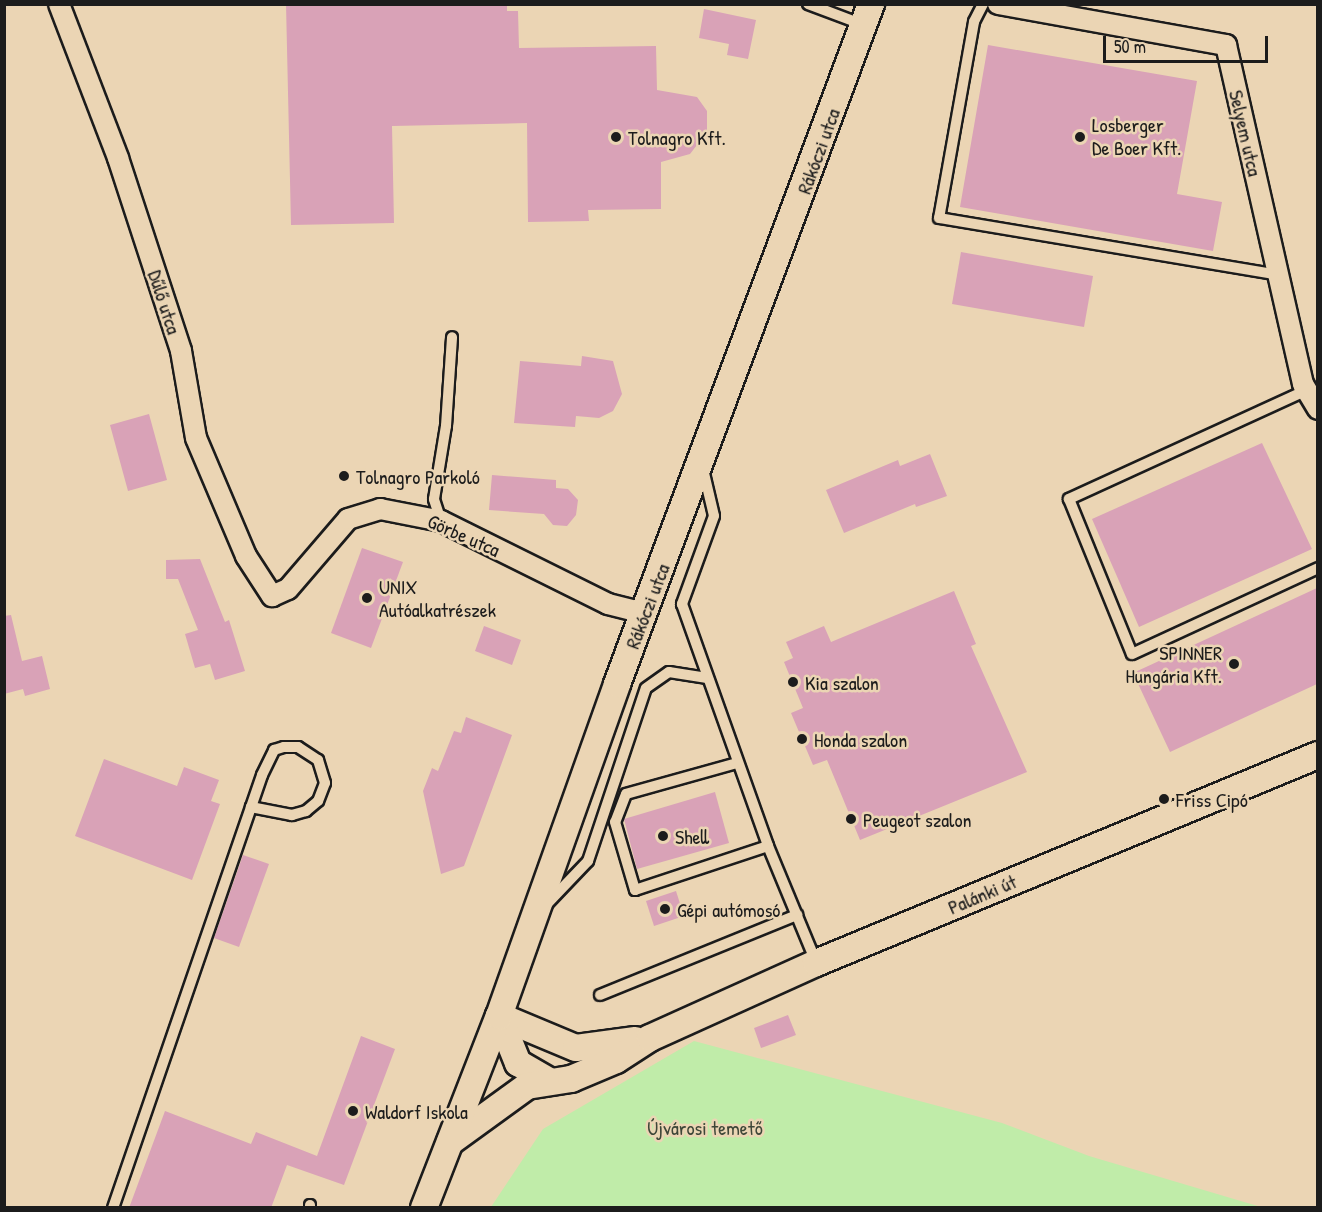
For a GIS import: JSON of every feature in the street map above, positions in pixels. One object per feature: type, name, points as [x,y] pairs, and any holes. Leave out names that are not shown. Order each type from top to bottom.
[{"type":"street","name":"Dűlő utca","points":[[59,4],[118,158],[181,351],[196,438],[246,556],[272,596]]},
{"type":"street","name":"Selyem utca","points":[[992,5],[1226,45],[1306,390],[1317,409]]},
{"type":"street","name":"Rákóczi utca","points":[[424,1208],[499,1016],[644,613],[868,15]]},
{"type":"street","name":"Görbe utca","points":[[272,596],[288,589],[348,519],[380,509],[441,521],[608,604],[644,613]]},
{"type":"street","name":"Palánki út","points":[[450,1142],[508,1096],[527,1086],[571,1079],[616,1060],[650,1038],[816,963],[1317,755]]},
{"type":"street","name":"Palánki út","points":[[499,1016],[576,1048],[650,1038]]},
{"type":"street","points":[[499,1016],[518,1063],[549,1081]]},
{"type":"lane","points":[[808,4],[868,15]]},
{"type":"lane","points":[[992,5],[974,22],[939,218],[1278,275]]},
{"type":"lane","points":[[441,521],[435,499],[446,426],[452,338]]},
{"type":"lane","points":[[1306,390],[1069,499],[1132,654],[1317,568]]},
{"type":"lane","points":[[701,462],[714,516],[682,604],[737,763],[816,963]]},
{"type":"lane","points":[[535,916],[588,861],[646,688],[669,672],[706,678]]},
{"type":"lane","points":[[113,1208],[251,807],[274,750],[298,747],[318,760],[324,783],[318,801],[306,812],[292,815],[251,807]]},
{"type":"lane","points":[[737,763],[626,794],[615,822],[635,890],[768,846]]},
{"type":"lane","points":[[600,994],[797,915]]},
{"type":"green space","name":"Újvárosi temető","points":[[694,1041],[1002,1123],[1089,1156],[1261,1207],[491,1207],[543,1129]]},
{"type":"building","points":[[286,4],[507,4],[507,11],[518,11],[519,48],[656,46],[657,90],[697,97],[707,111],[707,132],[690,154],[661,162],[661,209],[588,210],[589,221],[528,222],[527,123],[392,126],[394,223],[291,225]]},
{"type":"building","points":[[704,9],[756,20],[748,59],[727,55],[729,44],[699,38]]},
{"type":"building","name":"Losberger De Boer Kft.","points":[[988,45],[1197,81],[1177,194],[1222,202],[1213,251],[960,207]]},
{"type":"building","points":[[961,252],[1093,276],[1084,327],[952,304]]},
{"type":"building","points":[[582,356],[613,361],[622,394],[613,411],[599,418],[576,416],[575,427],[514,423],[520,361],[581,366]]},
{"type":"building","points":[[149,414],[167,480],[128,491],[110,425]]},
{"type":"building","points":[[1262,443],[1312,549],[1139,627],[1092,519]]},
{"type":"building","points":[[930,454],[947,496],[916,507],[915,504],[844,533],[826,490],[898,460],[900,466]]},
{"type":"building","points":[[492,475],[556,480],[556,488],[568,489],[578,500],[576,515],[567,526],[553,525],[544,514],[489,510]]},
{"type":"building","name":"UNIX Autóalkatrészek","points":[[362,548],[403,562],[371,648],[331,633]]},
{"type":"building","points":[[200,559],[225,622],[229,620],[245,671],[215,680],[210,664],[195,668],[185,634],[198,630],[178,579],[166,579],[166,560]]},
{"type":"building","name":"SPINNER Hungária Kft.","points":[[1317,588],[1317,684],[1170,752],[1133,673]]},
{"type":"building","points":[[954,591],[976,644],[971,646],[1027,772],[860,840],[827,760],[813,765],[791,713],[803,708],[784,662],[793,658],[786,642],[824,626],[831,642]]},
{"type":"building","points":[[11,615],[22,661],[42,656],[50,689],[25,696],[23,689],[4,694],[4,616]]},
{"type":"building","points":[[484,626],[521,640],[512,665],[475,651]]},
{"type":"building","points":[[466,717],[512,735],[464,866],[441,874],[423,791],[432,768],[438,771],[454,731],[461,733]]},
{"type":"building","points":[[104,759],[177,786],[184,767],[219,780],[211,801],[220,804],[192,880],[75,836]]},
{"type":"building","points":[[715,792],[729,843],[637,869],[624,819]]},
{"type":"building","points":[[243,855],[269,864],[239,947],[214,938]]},
{"type":"building","name":"Gépi autómosó","points":[[676,891],[684,916],[654,926],[646,901]]},
{"type":"building","points":[[788,1015],[796,1035],[761,1048],[754,1028]]},
{"type":"building","points":[[361,1036],[395,1049],[344,1185],[287,1165],[271,1208],[129,1208],[165,1111],[251,1144],[256,1132],[317,1156]]},
{"type":"place","name":"Tolnagro Kft.","points":[[616,137]]},
{"type":"place","name":"Losberger De Boer Kft.","points":[[1080,137]]},
{"type":"place","name":"Tolnagro Parkoló","points":[[344,476]]},
{"type":"place","name":"UNIX Autóalkatrészek","points":[[367,598]]},
{"type":"place","name":"SPINNER Hungária Kft.","points":[[1234,664]]},
{"type":"place","name":"Kia szalon","points":[[793,682]]},
{"type":"place","name":"Honda szalon","points":[[802,739]]},
{"type":"place","name":"Friss Cipó","points":[[1164,799]]},
{"type":"place","name":"Peugeot szalon","points":[[851,819]]},
{"type":"place","name":"Shell","points":[[663,836]]},
{"type":"place","name":"Gépi autómosó","points":[[665,909]]},
{"type":"place","name":"Waldorf Iskola","points":[[353,1111]]}]
